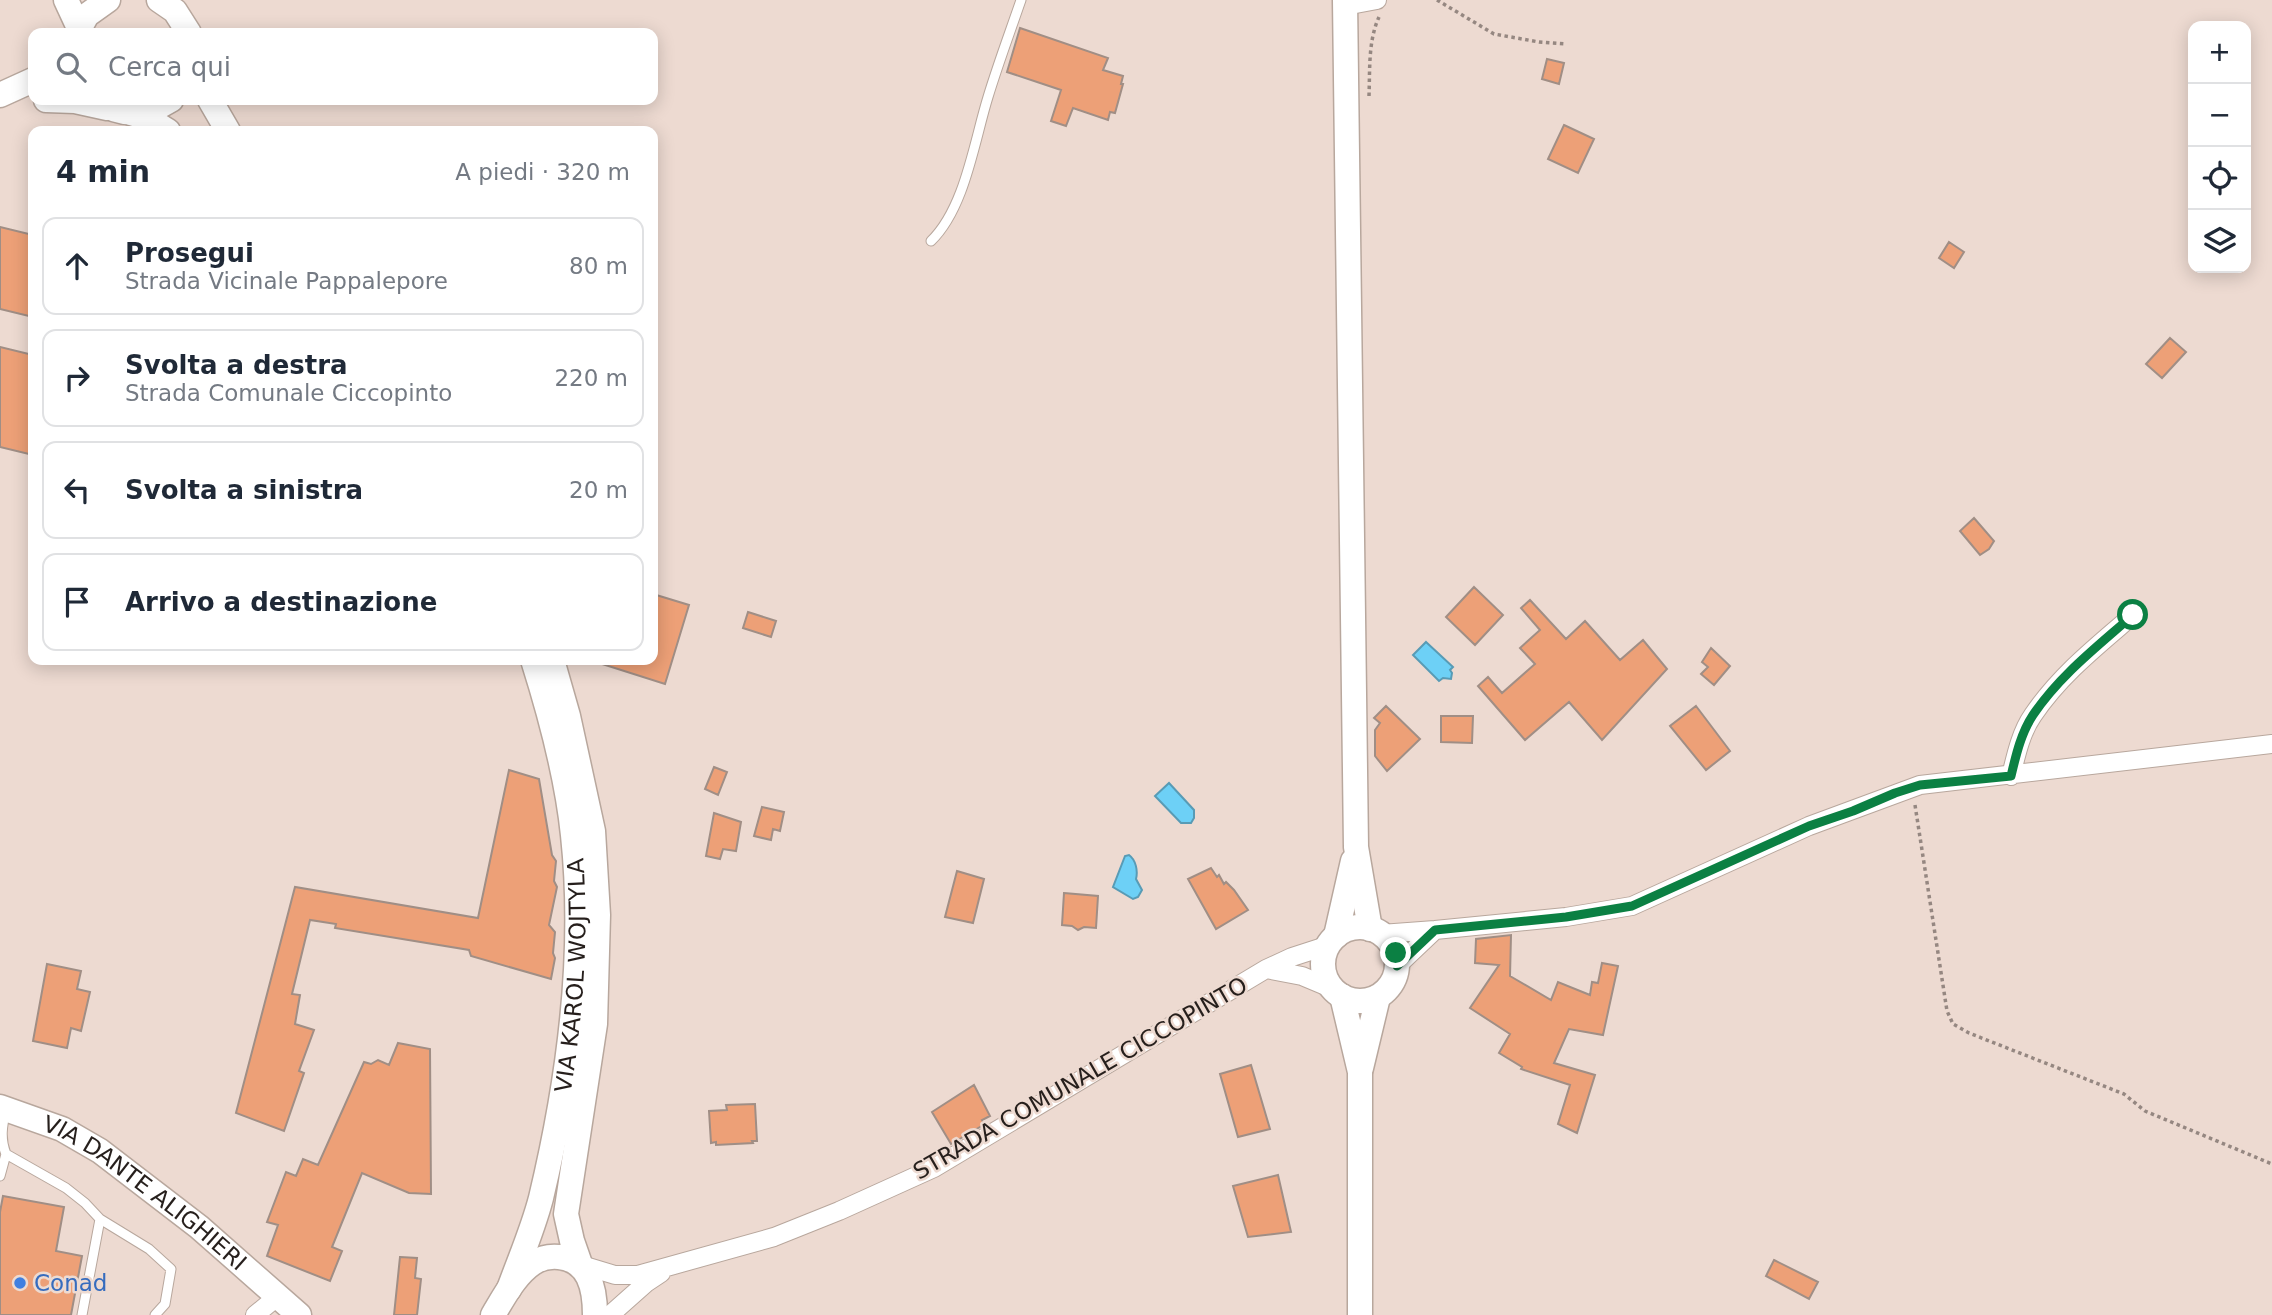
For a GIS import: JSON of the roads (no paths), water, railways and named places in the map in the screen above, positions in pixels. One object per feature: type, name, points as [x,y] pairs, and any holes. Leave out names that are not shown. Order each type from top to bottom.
[{"type":"street","points":[[66,0],[77,28]]},
{"type":"street","points":[[80,28],[87,15],[108,0]]},
{"type":"street","points":[[159,0],[175,11],[187,28]]},
{"type":"street","points":[[190,0],[190,28]]},
{"type":"street","points":[[1266,969],[1302,975],[1354,1001],[1366,1001],[1378,997],[1388,989],[1395,978],[1397,966],[1396,953],[1390,942],[1375,931],[1356,847],[1345,3],[1379,7]]},
{"type":"street","points":[[0,98],[28,83]]},
{"type":"street","points":[[0,98],[28,100]]},
{"type":"street","points":[[111,107],[145,112],[162,105]]},
{"type":"street","points":[[213,105],[225,126]]},
{"type":"street","points":[[111,107],[147,118],[160,126]]},
{"type":"street","points":[[2011,776],[2018,748],[2032,716],[2065,675],[2133,615]]},
{"type":"street","name":"VIA KAROL WOJTYLA","points":[[509,1289],[540,1200],[562,1092],[577,971],[573,834],[563,771],[549,710],[535,665]]},
{"type":"street","name":"VIA KAROL WOJTYLA","points":[[553,665],[568,716],[593,831],[598,915],[595,1024],[566,1213],[572,1241],[591,1286],[595,1315]]},
{"type":"street","points":[[1333,941],[1346,930],[1358,927],[1375,931],[1435,930],[1566,917],[1632,906],[1809,826],[1912,788],[2272,744]]},
{"type":"street","points":[[1356,847],[1333,941],[1325,956],[1324,968],[1326,979],[1338,993],[1360,1072]]},
{"type":"street","points":[[1397,966],[1435,930]]},
{"type":"street","name":"STRADA COMUNALE CICCOPINTO","points":[[581,1264],[604,1273],[638,1275],[774,1237],[839,1212],[934,1168],[1266,969],[1333,941]]},
{"type":"street","points":[[1360,1315],[1360,1072],[1378,997]]},
{"type":"street","name":"VIA DANTE ALIGHIERI","points":[[3,1108],[62,1129],[100,1151],[198,1227],[290,1309]]},
{"type":"street","points":[[493,1315],[524,1270],[544,1258],[569,1258],[581,1264]]},
{"type":"street","name":"STRADA COMUNALE CICCOPINTO","points":[[610,1315],[646,1283],[673,1266]]},
{"type":"street","points":[[256,1315],[290,1309]]},
{"type":"lane","points":[[931,241],[944,228],[957,204],[988,95],[1021,0]]},
{"type":"lane","points":[[3,1108],[1,1145],[6,1154],[49,1178],[85,1203],[100,1219],[149,1249],[171,1269],[165,1304],[155,1315]]},
{"type":"lane","points":[[0,1176],[6,1154]]},
{"type":"lane","points":[[82,1315],[100,1219]]},
{"type":"water","points":[[1426,642],[1453,667],[1450,670],[1451,679],[1443,678],[1439,681],[1413,655]]},
{"type":"water","points":[[1169,783],[1194,810],[1191,823],[1181,823],[1155,796]]},
{"type":"water","points":[[1129,855],[1135,863],[1136,879],[1142,890],[1138,897],[1133,899],[1113,887],[1125,856]]},
{"type":"place","name":"Conad","points":[[20,1283]]}]
